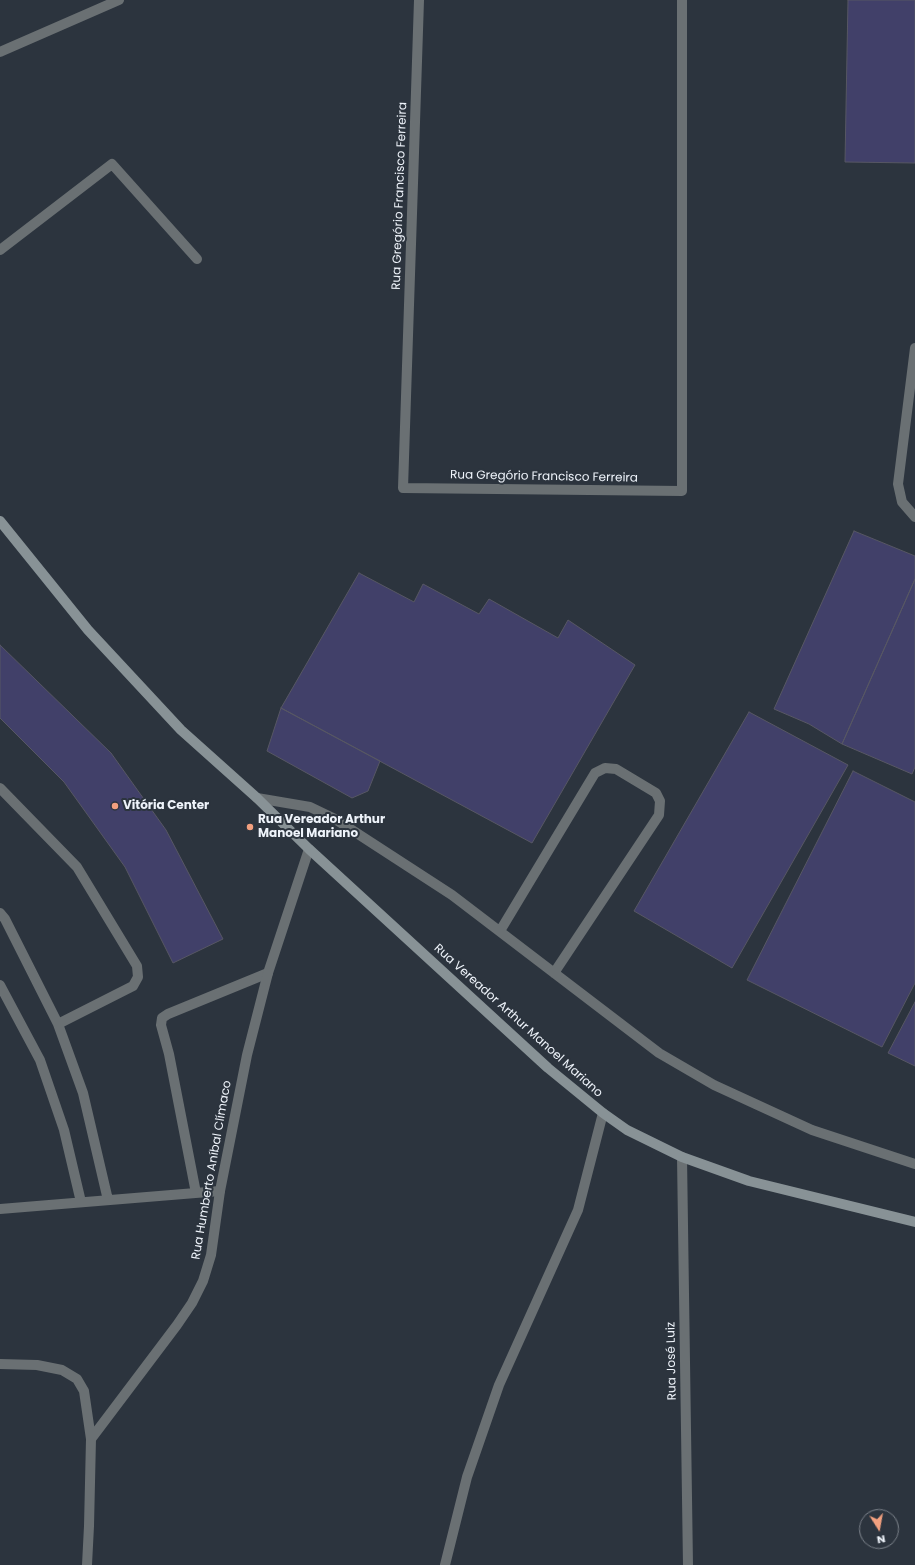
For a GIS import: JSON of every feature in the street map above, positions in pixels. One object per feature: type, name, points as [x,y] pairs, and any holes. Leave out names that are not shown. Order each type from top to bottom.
[{"type":"main road","name":"Rua Vereador Arthur Manoel Mariano","points":[[0,521],[88,630],[176,724],[258,798],[309,849],[548,1068],[603,1114],[627,1130],[682,1157],[749,1181],[915,1222]]},
{"type":"street","points":[[0,52],[119,0]]},
{"type":"street","name":"Rua Gregório Francisco Ferreira","points":[[419,0],[403,488],[682,491],[682,0]]},
{"type":"street","points":[[0,250],[112,164],[197,259]]},
{"type":"street","points":[[915,348],[898,484],[902,502],[915,516]]},
{"type":"street","points":[[500,932],[594,773],[605,768],[616,769],[656,793],[660,801],[658,815],[554,973]]},
{"type":"street","points":[[0,788],[77,867],[138,966],[138,977],[133,986],[58,1024]]},
{"type":"street","points":[[258,798],[310,807],[335,819],[452,895],[659,1053],[714,1085],[812,1130],[915,1164]]},
{"type":"street","name":"Rua Humberto Aníbal Clímaco","points":[[91,1439],[177,1325],[192,1303],[203,1281],[211,1255],[220,1192],[247,1054],[268,973],[309,849]]},
{"type":"street","points":[[0,914],[5,919],[58,1024],[83,1093],[108,1200]]},
{"type":"street","points":[[196,1193],[169,1054],[161,1025],[162,1018],[168,1014],[268,973]]},
{"type":"street","points":[[0,985],[40,1060],[64,1130],[81,1202]]},
{"type":"street","points":[[444,1565],[467,1476],[499,1385],[578,1210],[603,1114]]},
{"type":"street","name":"Rua José Luiz","points":[[682,1157],[688,1565]]},
{"type":"street","points":[[0,1209],[220,1192]]},
{"type":"street","points":[[0,1364],[37,1365],[62,1370],[77,1379],[84,1391],[91,1439],[87,1565]]},
{"type":"building","points":[[848,0],[915,0],[915,163],[845,162]]},
{"type":"building","points":[[854,531],[915,556],[915,579],[842,744],[809,724],[774,709]]},
{"type":"building","points":[[359,573],[414,602],[423,584],[479,614],[489,599],[558,638],[568,620],[635,665],[532,843],[281,708]]},
{"type":"building","points":[[915,579],[915,767],[912,774],[842,744]]},
{"type":"building","name":"Vitória Center","points":[[0,645],[111,753],[166,830],[223,939],[173,963],[125,867],[64,782],[0,718]]},
{"type":"building","points":[[281,708],[380,761],[368,791],[352,798],[267,751]]},
{"type":"building","points":[[749,712],[848,765],[732,968],[634,911]]},
{"type":"building","points":[[853,771],[915,802],[915,983],[882,1047],[747,980]]},
{"type":"building","points":[[915,1002],[915,1066],[888,1053]]},
{"type":"place","name":"Vitória Center","points":[[115,806]]},
{"type":"place","name":"Rua Vereador Arthur Manoel Mariano","points":[[250,827]]}]
